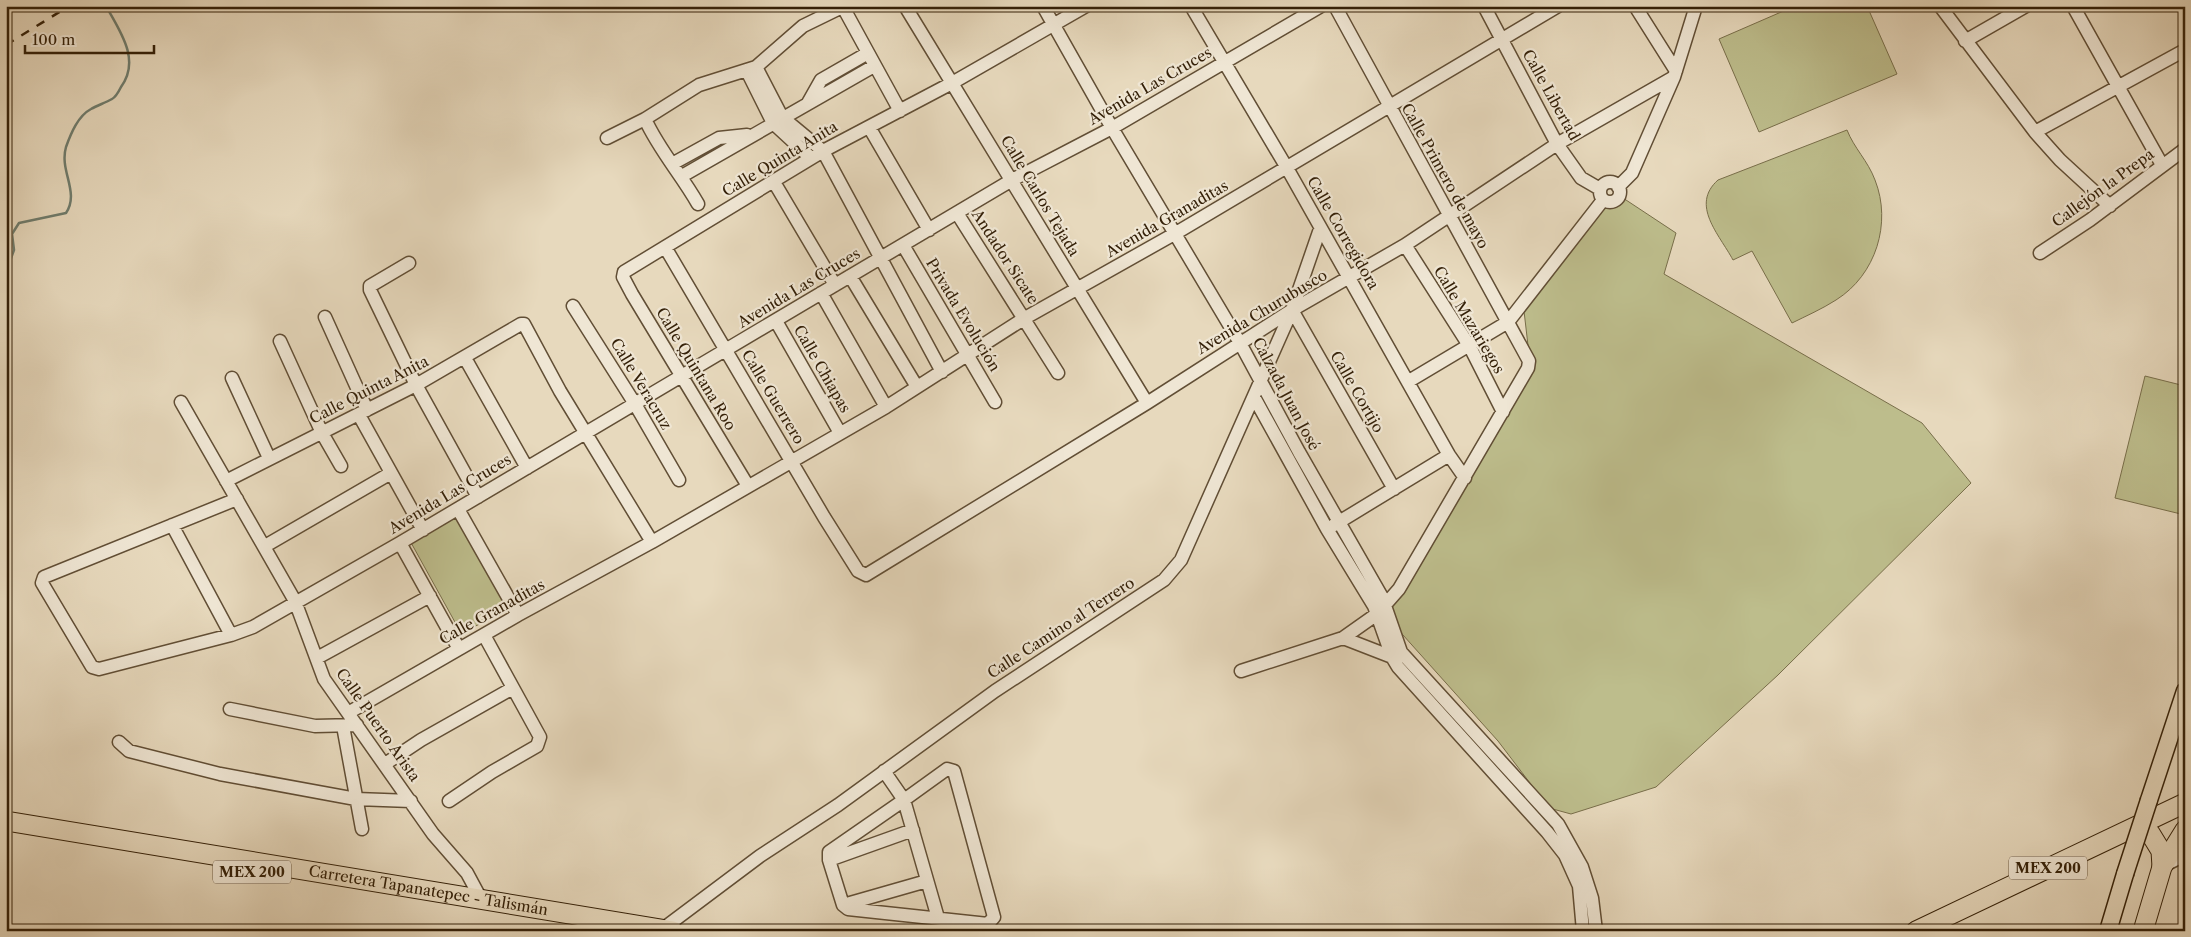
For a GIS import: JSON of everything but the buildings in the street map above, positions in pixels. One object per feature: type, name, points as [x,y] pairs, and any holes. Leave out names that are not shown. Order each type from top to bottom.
[{"type":"highway","name":"MEX 200","points":[[1942,931],[2150,833],[2184,805]]},
{"type":"highway","name":"MEX 200","points":[[1916,931],[2184,805]]},
{"type":"highway","name":"Carretera Tapanatepec - Talismán","points":[[6,820],[665,930]]},
{"type":"highway","points":[[2143,931],[2162,867],[2185,830]]},
{"type":"highway","name":"Carretera Tapanatepec - Talismán","points":[[6,831],[601,931]]},
{"type":"highway","points":[[2150,833],[2161,851],[2162,867]]},
{"type":"main road","points":[[2108,931],[2185,691]]},
{"type":"street","points":[[606,138],[645,119],[699,85],[752,69],[803,26],[843,6],[900,111]]},
{"type":"street","name":"Calle Carlos Tejada","points":[[905,6],[1147,403]]},
{"type":"street","name":"Calzada Juan José","points":[[1043,6],[1112,128],[1240,343],[1299,452],[1341,522],[1384,615]]},
{"type":"street","name":"Calle Quinta Anita","points":[[628,268],[823,151],[952,83],[1086,6]]},
{"type":"street","name":"Calle Corregidora","points":[[1191,6],[1223,63],[1287,168],[1320,229],[1409,381],[1449,455],[1465,478]]},
{"type":"street","name":"Avenida Las Cruces","points":[[237,499],[44,577],[42,583],[92,667],[99,669],[231,635],[253,626],[423,530],[1012,180],[1112,128],[1321,6]]},
{"type":"street","name":"Calle Primero de mayo","points":[[1335,6],[1388,107],[1529,361],[1528,368],[1504,412]]},
{"type":"street","name":"Calle Libertad","points":[[1484,6],[1557,144],[1581,178],[1602,194]]},
{"type":"street","name":"Avenida Granaditas","points":[[748,486],[886,407],[1025,318],[1077,291],[1558,6]]},
{"type":"street","points":[[1635,6],[1675,74]]},
{"type":"street","points":[[1409,381],[1470,347],[1508,322],[1602,194],[1608,182],[1614,183],[1618,187],[1632,173],[1675,74],[1696,6]]},
{"type":"street","points":[[1940,6],[2035,132],[2060,160],[2110,206]]},
{"type":"street","points":[[1965,41],[2026,6]]},
{"type":"street","points":[[2073,6],[2162,165]]},
{"type":"street","points":[[2035,132],[2185,50]]},
{"type":"street","points":[[807,103],[821,80],[868,53]]},
{"type":"street","points":[[682,176],[874,66]]},
{"type":"street","points":[[752,69],[778,120],[812,158]]},
{"type":"street","name":"Avenida Churubusco","points":[[866,575],[1147,403],[1292,310],[1350,279],[1405,245],[1557,144],[1675,74]]},
{"type":"street","points":[[645,119],[655,141],[682,176],[698,204]]},
{"type":"street","points":[[778,120],[823,151],[942,372]]},
{"type":"street","points":[[869,127],[929,230]]},
{"type":"street","points":[[672,164],[719,138],[752,135]]},
{"type":"street","name":"Callejón la Prepa","points":[[2040,253],[2110,206],[2185,149]]},
{"type":"street","points":[[774,182],[835,285]]},
{"type":"street","name":"Andador Sicate","points":[[957,213],[1058,373]]},
{"type":"street","name":"Calle Camino al Terrero","points":[[665,930],[760,856],[884,771],[994,691],[1164,580],[1181,560],[1254,396],[1292,310],[1320,229]]},
{"type":"street","name":"Privada Evolución","points":[[903,245],[995,402]]},
{"type":"street","name":"Calle Mazariegos","points":[[1405,245],[1470,347],[1504,412]]},
{"type":"street","name":"Calle Guerrero","points":[[665,247],[824,517],[858,571],[866,575]]},
{"type":"street","points":[[409,263],[370,286],[370,290],[416,385],[478,497]]},
{"type":"street","name":"Calle Quintana Roo","points":[[628,268],[623,277],[627,286],[748,486]]},
{"type":"street","points":[[850,276],[917,387]]},
{"type":"street","points":[[822,293],[886,407]]},
{"type":"street","name":"Calle Veracruz","points":[[573,306],[636,404],[679,480]]},
{"type":"street","name":"Calle Cortijo","points":[[1292,310],[1394,489]]},
{"type":"street","points":[[325,317],[363,413],[391,472],[423,530]]},
{"type":"street","name":"Calle Chiapas","points":[[776,321],[840,433]]},
{"type":"street","name":"Calle Quinta Anita","points":[[226,481],[363,413],[524,324],[586,433]]},
{"type":"street","points":[[280,341],[322,432],[341,466]]},
{"type":"street","points":[[465,358],[527,468]]},
{"type":"street","points":[[232,378],[269,458]]},
{"type":"street","name":"Calzada Juan José","points":[[1254,396],[1327,528],[1384,615]]},
{"type":"street","name":"Calle Puerto Arista","points":[[181,402],[295,601],[324,679],[386,764],[433,834],[467,872],[480,899]]},
{"type":"street","points":[[1241,670],[1343,638],[1384,615],[1504,412]]},
{"type":"street","points":[[586,433],[652,542]]},
{"type":"street","points":[[1327,528],[1341,522],[1449,455]]},
{"type":"street","points":[[265,546],[391,472]]},
{"type":"street","name":"Calle Granaditas","points":[[348,713],[748,486]]},
{"type":"street","points":[[458,509],[518,615]]},
{"type":"street","points":[[172,525],[231,635]]},
{"type":"street","points":[[400,543],[459,649]]},
{"type":"street","points":[[317,658],[430,596]]},
{"type":"street","points":[[1384,615],[1398,667],[1547,832],[1565,855],[1579,886],[1583,931]]},
{"type":"street","points":[[450,801],[492,772],[537,746],[540,737],[484,635]]},
{"type":"street","points":[[1343,638],[1396,654],[1558,824],[1582,867],[1592,898],[1596,931]]},
{"type":"street","points":[[386,764],[421,740],[513,688]]},
{"type":"street","points":[[230,709],[315,726],[357,725]]},
{"type":"street","points":[[343,726],[362,829]]},
{"type":"street","points":[[119,742],[129,751],[220,774],[356,799],[411,801]]},
{"type":"street","points":[[946,769],[954,771],[994,918],[988,924],[848,909],[843,905],[829,860],[831,848],[904,800],[946,769]]},
{"type":"street","points":[[884,771],[904,800],[938,918]]},
{"type":"street","points":[[829,860],[913,830]]},
{"type":"street","points":[[2162,867],[2185,855]]},
{"type":"street","points":[[843,905],[927,881]]},
{"type":"green space","points":[[1795,6],[1867,6],[1897,74],[1759,132],[1719,39]]},
{"type":"green space","points":[[1847,130],[1872,173],[1880,196],[1881,230],[1877,247],[1861,277],[1850,289],[1831,303],[1792,323],[1752,251],[1733,260],[1710,220],[1707,199],[1710,190],[1718,180]]},
{"type":"green space","points":[[1623,198],[1676,233],[1664,274],[1922,423],[1971,483],[1778,675],[1656,787],[1571,814],[1549,808],[1498,741],[1394,625],[1389,593],[1425,539],[1529,354],[1524,311],[1601,206]]},
{"type":"green space","points":[[2145,376],[2185,386],[2185,515],[2115,498]]},
{"type":"green space","points":[[460,513],[513,608],[461,633],[409,539]]},
{"type":"waterway","points":[[6,272],[14,250],[12,234],[19,223],[66,213],[71,197],[65,164],[66,147],[70,136],[82,116],[115,97],[127,77],[129,56],[122,35],[106,6]]},
{"type":"railway","points":[[6,45],[69,6]]}]
